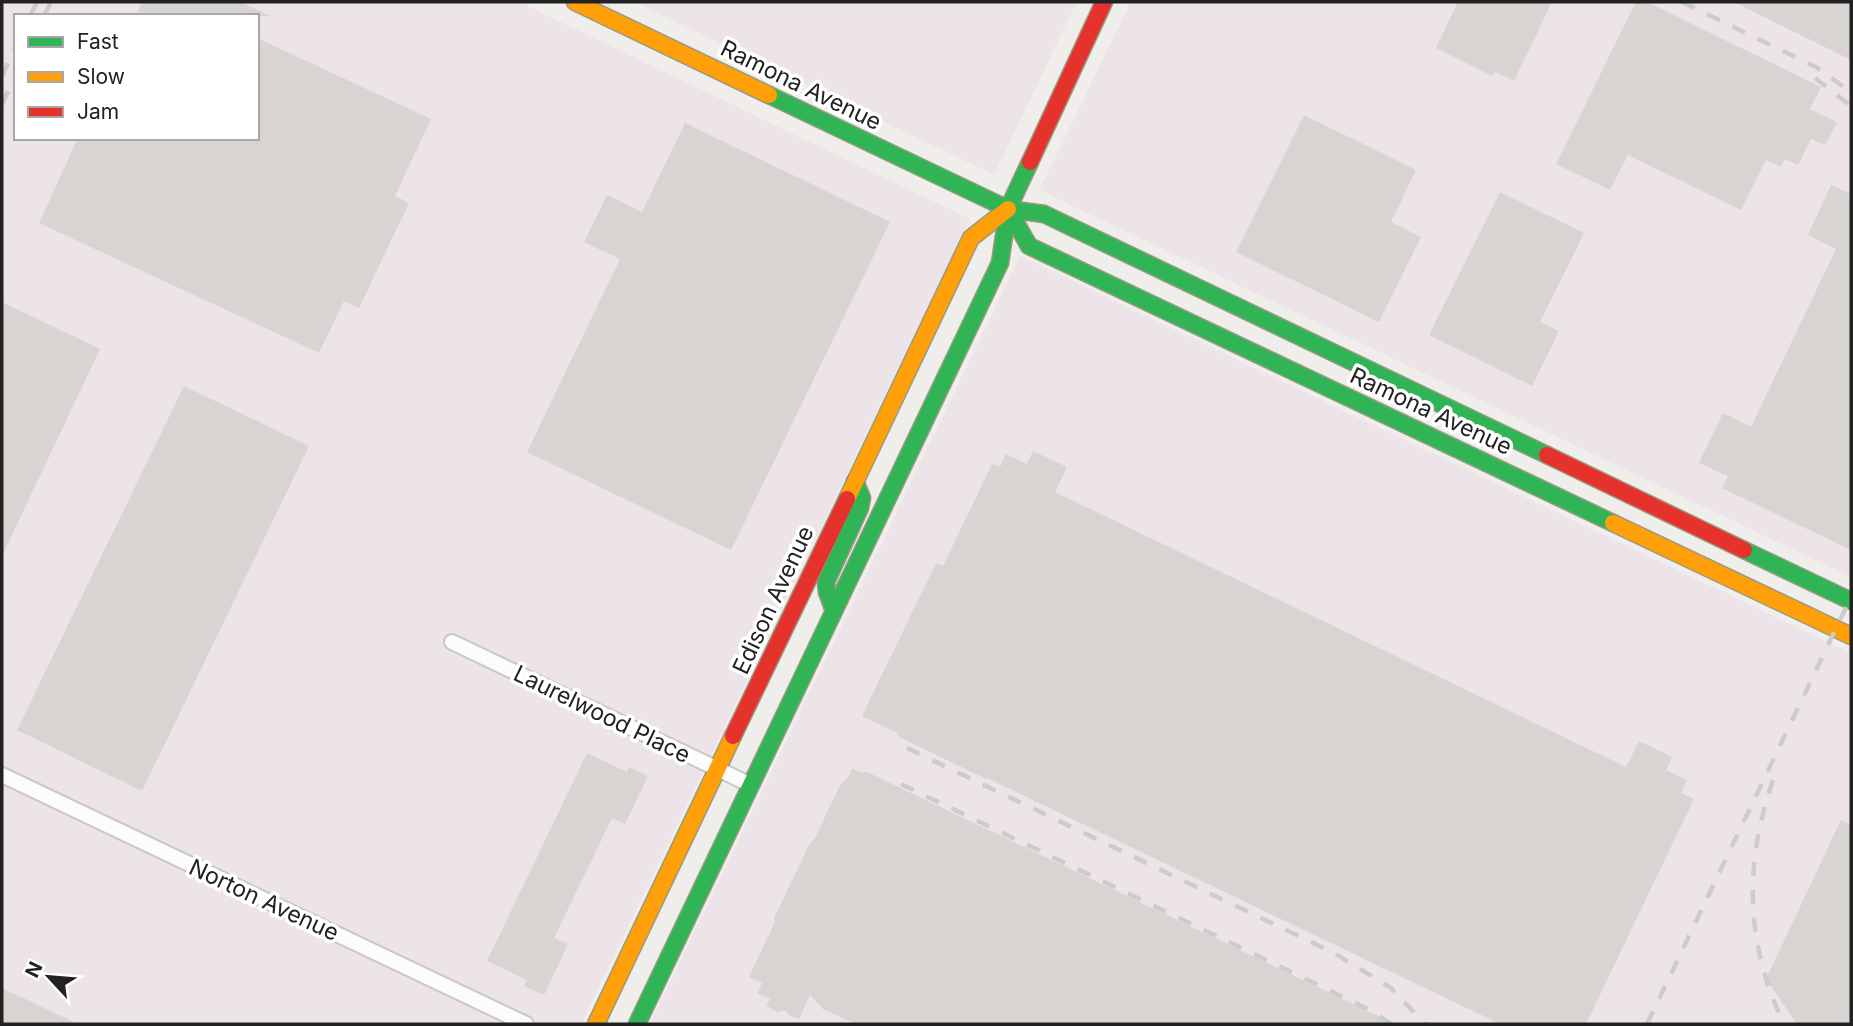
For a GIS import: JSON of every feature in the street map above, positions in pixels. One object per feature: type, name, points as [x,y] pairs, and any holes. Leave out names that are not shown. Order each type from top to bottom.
[{"type":"main road","name":"Ramona Avenue","points":[[575,2],[1008,209],[1044,214],[1851,601]]},
{"type":"main road","name":"Edison Avenue","points":[[637,1024],[1000,263],[1008,209],[1104,2]]},
{"type":"main road","name":"Ramona Avenue","points":[[1008,209],[1029,246],[1851,636]]},
{"type":"main road","name":"Edison Avenue","points":[[596,1024],[971,238],[1008,209]]},
{"type":"main road","points":[[834,611],[826,582],[860,508],[862,498],[855,481]]},
{"type":"street","name":"Laurelwood Place","points":[[452,642],[751,785]]},
{"type":"street","name":"Norton Avenue","points":[[2,775],[526,1024]]},
{"type":"shaded area","points":[[2,2],[520,2],[970,219],[581,1024],[2,1024]]},
{"type":"shaded area","points":[[634,2],[1077,2],[994,175]]},
{"type":"shaded area","points":[[1131,2],[1851,2],[1851,577],[1039,190]]},
{"type":"shaded area","points":[[1020,256],[1851,653],[1851,1024],[650,1024]]},
{"type":"building","points":[[142,2],[241,2],[270,16],[259,14],[137,14]]},
{"type":"building","points":[[1458,2],[1552,2],[1514,81],[1495,72],[1492,76],[1436,48]]},
{"type":"building","points":[[1636,2],[1647,2],[1821,87],[1810,109],[1837,122],[1825,145],[1811,139],[1798,165],[1785,159],[1781,167],[1766,160],[1741,210],[1628,155],[1610,190],[1556,164]]},
{"type":"building","points":[[1734,2],[1851,2],[1851,60]]},
{"type":"building","points":[[259,39],[431,119],[395,196],[409,203],[359,308],[344,301],[319,353],[39,223],[77,140],[259,140]]},
{"type":"building","points":[[1304,115],[1416,170],[1391,222],[1421,237],[1379,322],[1236,252]]},
{"type":"building","points":[[685,123],[890,222],[731,550],[527,452],[620,259],[584,242],[607,195],[642,212]]},
{"type":"building","points":[[1831,185],[1851,194],[1851,550],[1722,488],[1728,476],[1699,463],[1723,413],[1751,427],[1836,249],[1808,235]]},
{"type":"building","points":[[1500,192],[1584,233],[1540,322],[1559,331],[1532,386],[1429,335]]},
{"type":"building","points":[[2,302],[100,349],[2,556]]},
{"type":"building","points":[[184,386],[309,446],[142,791],[17,730]]},
{"type":"building","points":[[1033,451],[1067,467],[1055,492],[1626,767],[1639,741],[1672,757],[1666,770],[1687,780],[1681,793],[1694,799],[1586,1024],[1500,1024],[986,779],[862,716],[936,563],[943,566],[992,464],[1000,467],[1006,454],[1027,464]]},
{"type":"building","points":[[587,753],[627,772],[629,767],[648,776],[625,824],[612,818],[554,938],[568,944],[544,995],[524,986],[527,980],[487,961]]},
{"type":"building","points":[[852,768],[862,773],[867,772],[1395,1024],[856,1024],[823,1009],[810,995],[799,1019],[784,1010],[778,1012],[766,1006],[770,999],[757,993],[762,983],[749,977],[810,843],[815,838],[840,785],[848,778]]},
{"type":"building","points":[[1841,820],[1851,825],[1851,1024],[1797,1024],[1766,979]]},
{"type":"building","points":[[2,988],[78,1024],[2,1024]]},
{"type":"railway","points":[[31,14],[37,2]]},
{"type":"railway","points":[[45,14],[51,2]]},
{"type":"railway","points":[[1682,2],[1816,67],[1851,92]]},
{"type":"railway","points":[[2,76],[14,50]]},
{"type":"railway","points":[[2,104],[14,78]]},
{"type":"railway","points":[[1815,78],[1851,106]]},
{"type":"railway","points":[[1647,1024],[1851,597]]},
{"type":"railway","points":[[907,748],[1334,953],[1391,988],[1425,1024]]},
{"type":"railway","points":[[1773,780],[1757,842],[1753,903],[1762,963],[1784,1024]]},
{"type":"railway","points":[[901,784],[1368,1009],[1391,1024]]},
{"type":"traffic: fast","points":[[769,95],[1008,209],[1044,214],[1547,455]]},
{"type":"traffic: fast","points":[[637,1024],[1000,263],[1008,209],[1030,162]]},
{"type":"traffic: fast","points":[[1008,209],[1029,246],[1613,523]]},
{"type":"traffic: fast","points":[[834,611],[826,582],[860,508],[862,498],[855,481]]},
{"type":"traffic: fast","points":[[1744,550],[1851,601]]},
{"type":"traffic: slow","points":[[575,2],[769,95]]},
{"type":"traffic: slow","points":[[847,499],[971,238],[1008,209]]},
{"type":"traffic: slow","points":[[1613,523],[1851,636]]},
{"type":"traffic: slow","points":[[596,1024],[733,736]]},
{"type":"traffic: jam","points":[[1030,162],[1104,2]]},
{"type":"traffic: jam","points":[[1547,455],[1744,550]]},
{"type":"traffic: jam","points":[[733,736],[847,499]]}]
